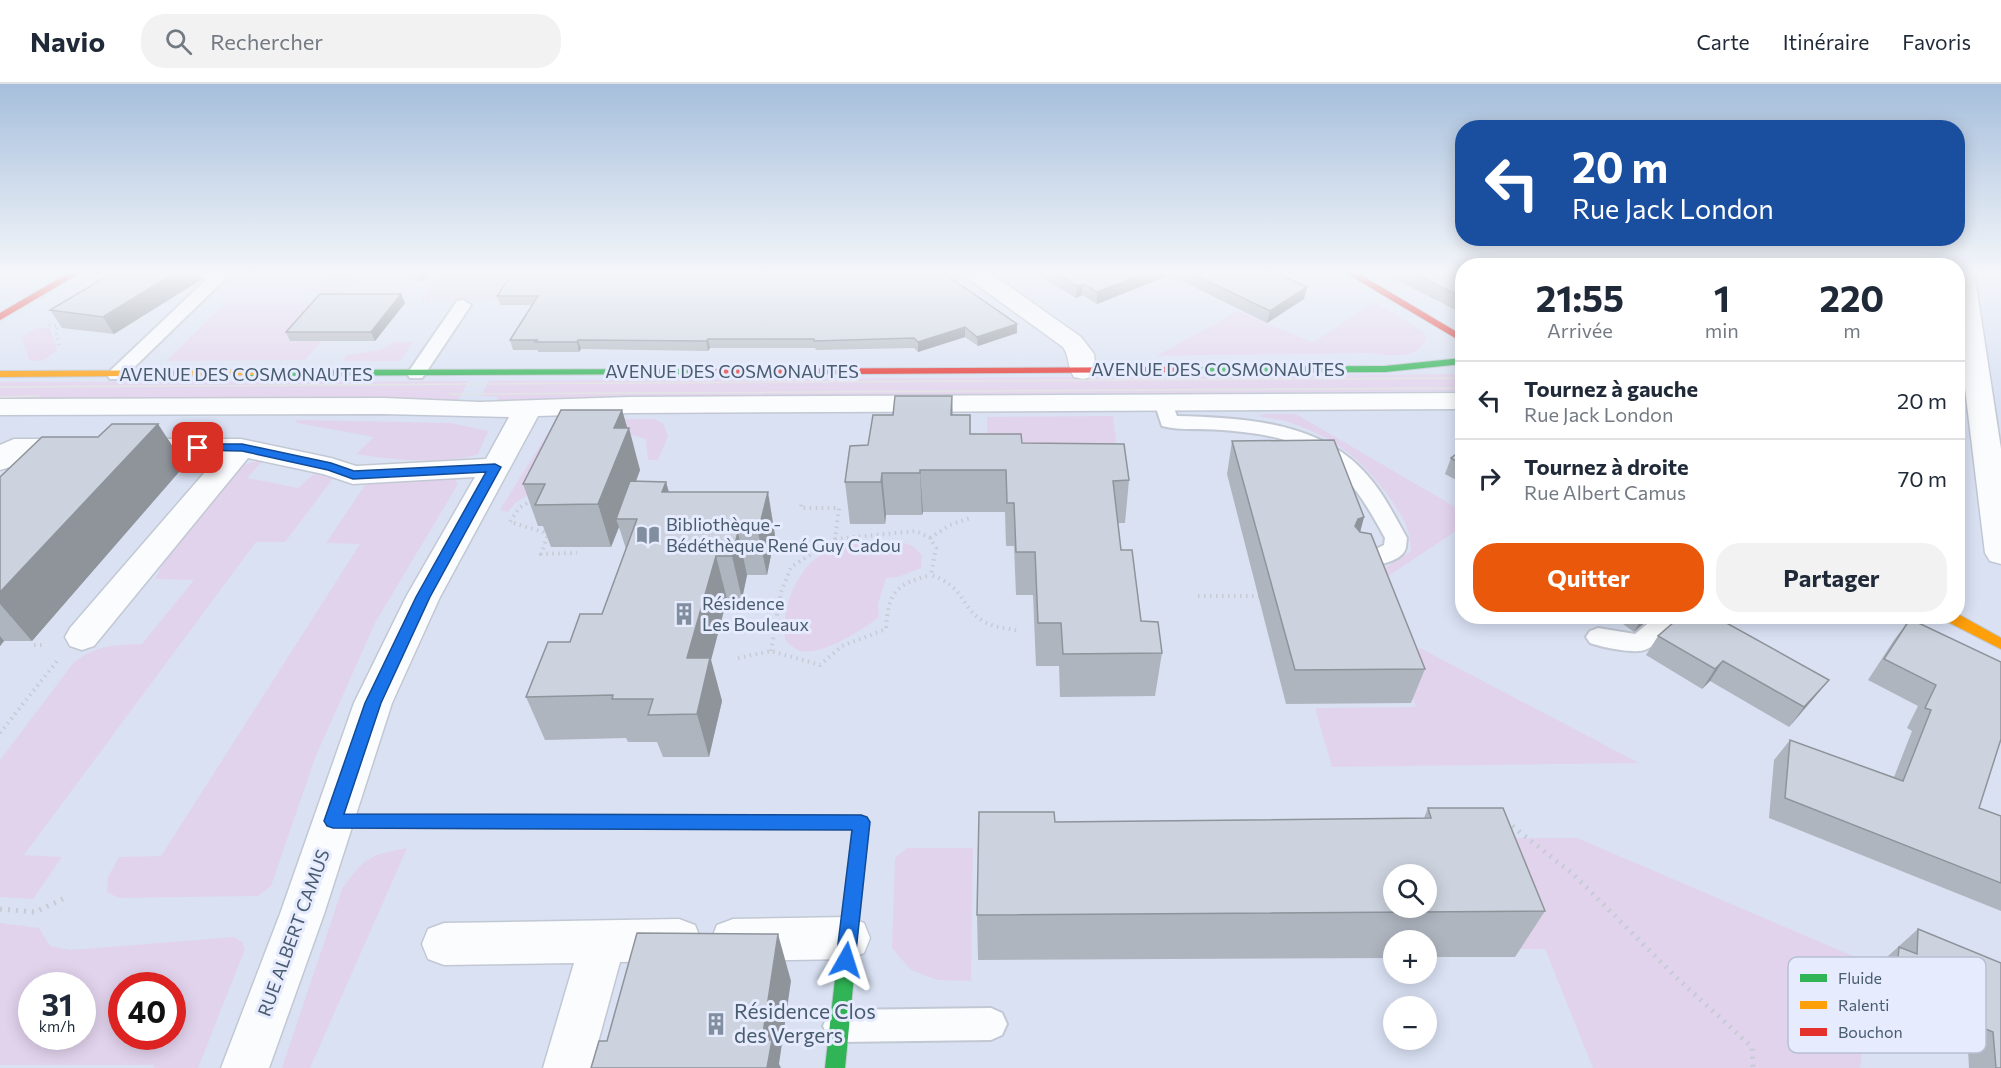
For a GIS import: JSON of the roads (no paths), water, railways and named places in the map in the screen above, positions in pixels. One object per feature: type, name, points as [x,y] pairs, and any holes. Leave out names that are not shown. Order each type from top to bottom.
[{"type":"street","points":[[1038,318],[1072,342],[1081,354],[1083,371]]},
{"type":"street","points":[[1426,318],[1455,335]]},
{"type":"street","points":[[1973,318],[1988,380],[2001,554]]},
{"type":"street","name":"AVENUE DES COSMONAUTES","points":[[0,374],[1385,369],[1455,362]]},
{"type":"street","name":"AVENUE DES COSMONAUTES","points":[[0,407],[384,406],[465,410],[629,405],[1455,401]]},
{"type":"street","points":[[7,454],[56,406]]},
{"type":"street","name":"RUE ALBERT CAMUS","points":[[245,1068],[302,914],[373,703],[423,597],[528,409]]},
{"type":"street","points":[[7,454],[242,448],[331,467],[353,475],[495,467]]},
{"type":"street","points":[[67,645],[242,448]]},
{"type":"street","points":[[1964,624],[2001,644]]},
{"type":"street","points":[[333,821],[861,822],[835,1068]]},
{"type":"street","points":[[444,944],[848,938]]},
{"type":"street","points":[[567,1068],[603,941]]},
{"type":"lane","points":[[116,375],[176,318]]},
{"type":"lane","points":[[416,374],[454,318]]},
{"type":"lane","points":[[1163,402],[1168,422],[1232,424],[1284,433],[1324,450],[1342,461],[1360,479],[1396,538],[1395,549],[1382,556],[1358,559]]},
{"type":"lane","points":[[1598,637],[1639,643],[1664,624]]},
{"type":"lane","points":[[839,1026],[991,1024]]},
{"type":"tram line","points":[[0,387],[1455,378]]},
{"type":"tram line","points":[[450,394],[1455,388]]},
{"type":"tram line","points":[[0,397],[39,396]]},
{"type":"place","name":"Bibliothèque - Bédéthèque René Guy Cadou","points":[[648,535]]},
{"type":"place","name":"Résidence Les Bouleaux","points":[[684,614]]},
{"type":"place","name":"Résidence Clos des Vergers","points":[[716,1024]]}]
